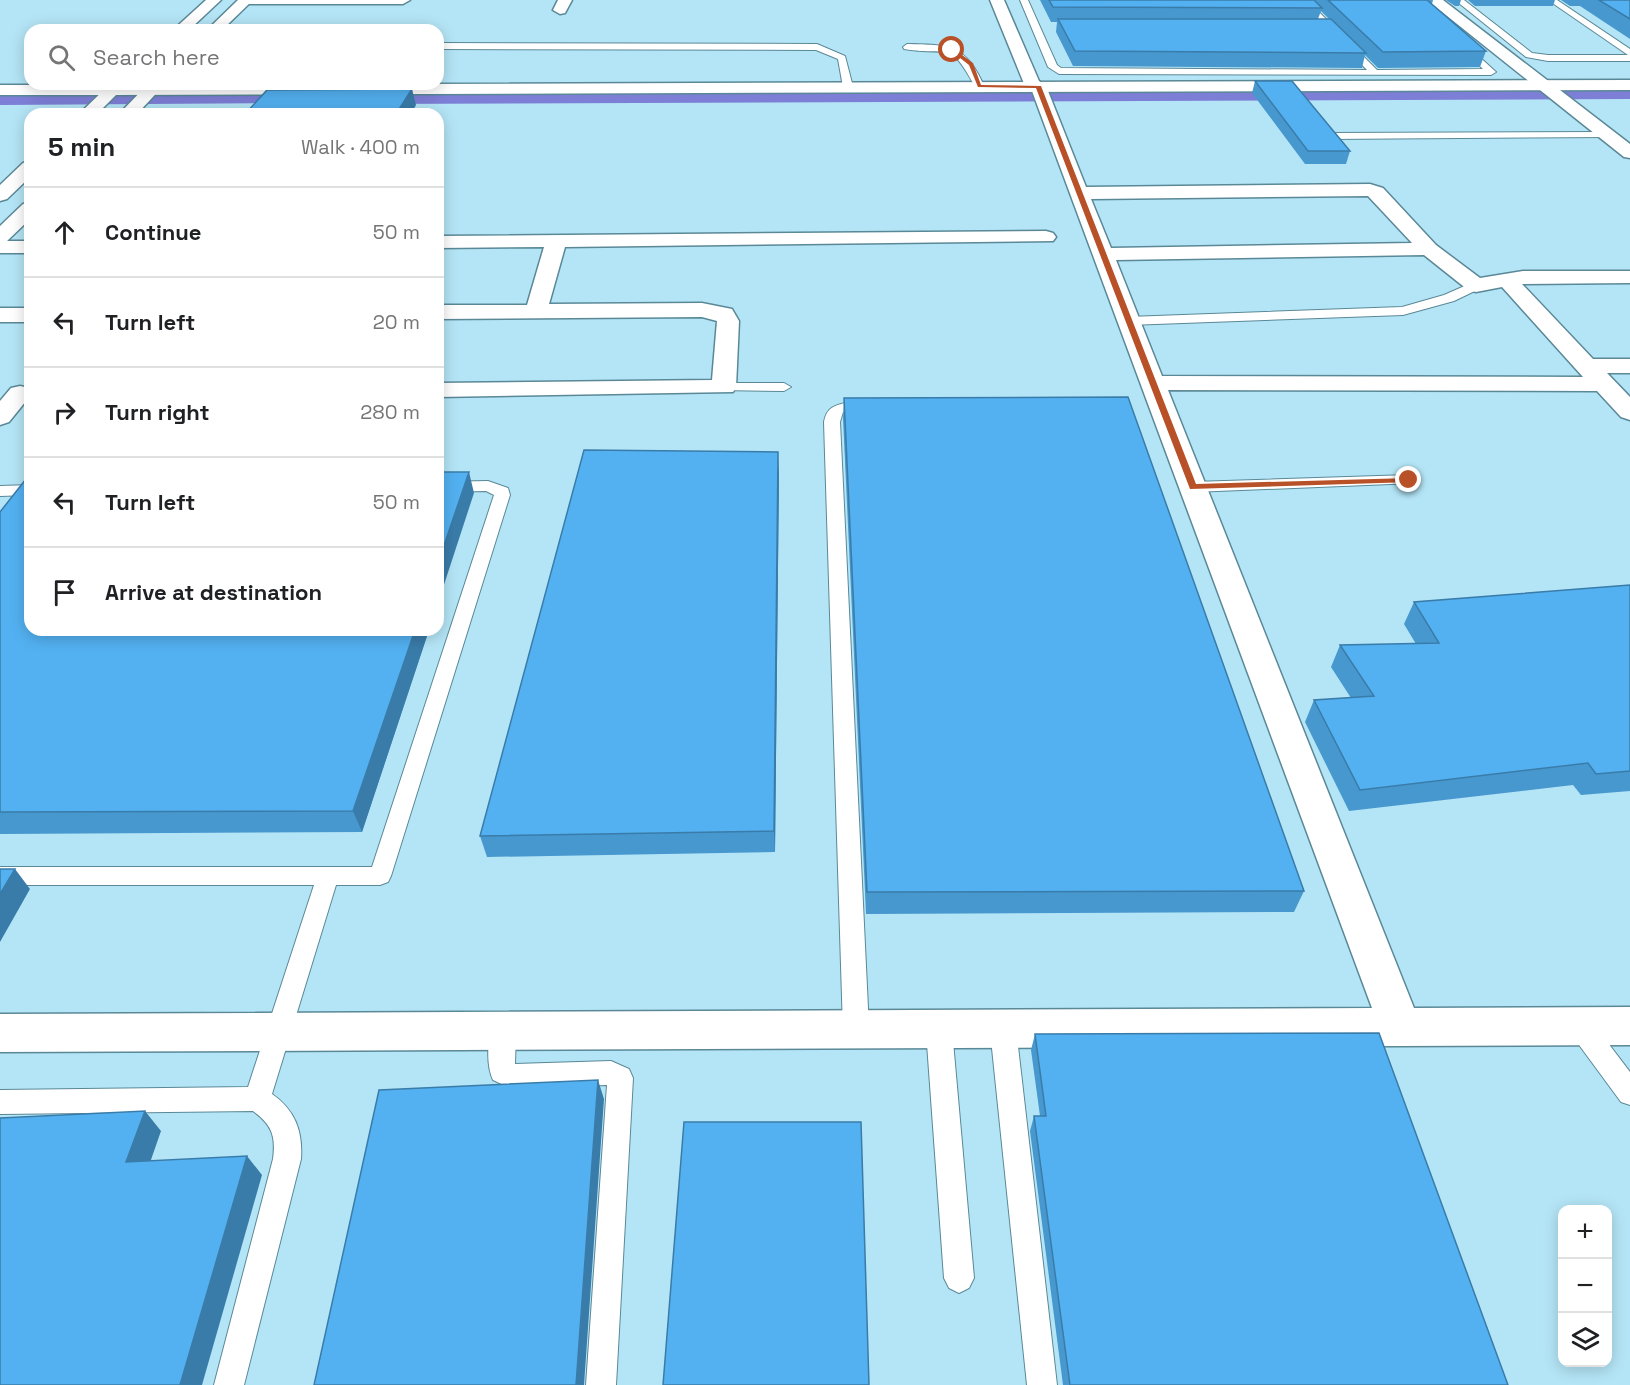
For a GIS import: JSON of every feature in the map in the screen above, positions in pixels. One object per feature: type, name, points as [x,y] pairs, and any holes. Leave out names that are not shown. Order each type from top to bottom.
[{"type":"street","points":[[187,24],[214,0]]},
{"type":"street","points":[[220,24],[245,0],[403,0]]},
{"type":"street","points":[[997,0],[1038,90],[1103,254],[1400,1026]]},
{"type":"street","points":[[1434,0],[1630,153]]},
{"type":"street","points":[[0,90],[104,98],[143,98],[979,86],[1038,90],[1550,90],[1630,84]]},
{"type":"street","points":[[0,195],[24,173]]},
{"type":"street","points":[[1079,193],[1370,190],[1376,192],[1429,249],[1476,285],[1523,277],[1630,277]]},
{"type":"street","points":[[0,237],[24,214]]},
{"type":"street","points":[[444,242],[1046,237]]},
{"type":"street","points":[[536,312],[556,242]]},
{"type":"street","points":[[0,247],[24,247]]},
{"type":"street","points":[[1103,254],[1429,249]]},
{"type":"street","points":[[1513,279],[1511,283],[1515,290],[1630,412]]},
{"type":"street","points":[[444,312],[702,310],[724,314],[728,321],[724,387],[444,390]]},
{"type":"street","points":[[0,315],[24,315]]},
{"type":"street","points":[[1588,366],[1630,366]]},
{"type":"street","points":[[1152,383],[1605,384]]},
{"type":"street","points":[[0,417],[17,393]]},
{"type":"street","points":[[0,1033],[1630,1026]]},
{"type":"lane","points":[[1024,0],[1053,67],[1059,71],[1077,73],[1491,72],[1490,68],[1454,38]]},
{"type":"lane","points":[[1302,0],[1375,74]]},
{"type":"lane","points":[[1459,0],[1529,55],[1548,58],[1630,58]]},
{"type":"lane","points":[[1552,0],[1630,53]]},
{"type":"lane","points":[[1035,27],[1047,27]]},
{"type":"lane","points":[[1319,28],[1331,28]]},
{"type":"lane","points":[[444,46],[817,47],[842,58],[848,87]]},
{"type":"lane","points":[[907,47],[952,50],[971,64],[979,86]]},
{"type":"lane","points":[[1329,136],[1607,135]]},
{"type":"lane","points":[[1128,321],[1403,311],[1449,298],[1476,285]]},
{"type":"lane","points":[[724,387],[784,387]]},
{"type":"lane","points":[[856,1029],[832,414],[838,409],[850,406],[892,406]]},
{"type":"lane","points":[[1192,487],[1409,480]]},
{"type":"lane","points":[[0,876],[380,876],[502,495],[502,491],[494,487],[444,486]]},
{"type":"lane","points":[[3,495],[24,491]]},
{"type":"lane","points":[[257,1099],[328,876]]},
{"type":"lane","points":[[1580,1026],[1630,1093]]},
{"type":"lane","points":[[1003,1029],[1042,1385]]},
{"type":"lane","points":[[939,1030],[959,1278]]},
{"type":"lane","points":[[503,1031],[502,1072],[510,1076],[611,1073],[620,1078],[601,1385]]},
{"type":"lane","points":[[0,1102],[257,1099],[280,1114],[289,1138],[287,1159],[229,1385]]},
{"type":"building","points":[[1049,0],[1314,0],[1322,8],[1053,7]]},
{"type":"building","points":[[1328,0],[1427,0],[1486,51],[1383,52]]},
{"type":"building","points":[[1599,0],[1630,0],[1630,19]]},
{"type":"building","points":[[1058,19],[1331,19],[1366,53],[1075,51]]},
{"type":"building","points":[[1255,81],[1292,81],[1350,151],[1308,151]]},
{"type":"building","points":[[267,90],[411,90],[400,108],[250,108]]},
{"type":"building","points":[[1128,397],[1304,891],[867,892],[844,398]]},
{"type":"building","points":[[584,450],[778,452],[774,831],[480,836]]},
{"type":"building","points":[[444,472],[469,472],[444,545]]},
{"type":"building","points":[[24,482],[24,636],[413,636],[353,811],[0,812],[0,512]]},
{"type":"building","points":[[1630,585],[1630,771],[1596,774],[1588,763],[1360,790],[1314,700],[1374,696],[1340,645],[1439,643],[1414,602]]},
{"type":"building","points":[[0,869],[15,869],[0,894]]},
{"type":"building","points":[[1379,1033],[1508,1385],[1070,1385],[1034,1116],[1046,1116],[1035,1034]]},
{"type":"building","points":[[598,1080],[576,1385],[314,1385],[379,1090]]},
{"type":"building","points":[[145,1111],[126,1162],[247,1156],[180,1385],[0,1385],[0,1118]]},
{"type":"building","points":[[684,1122],[861,1122],[869,1385],[663,1385]]},
{"type":"waterway","points":[[367,99],[1630,94]]},
{"type":"waterway","points":[[0,100],[304,99]]},
{"type":"route","points":[[952,50],[971,64],[979,86],[1038,86],[1192,487],[1409,480]]}]
